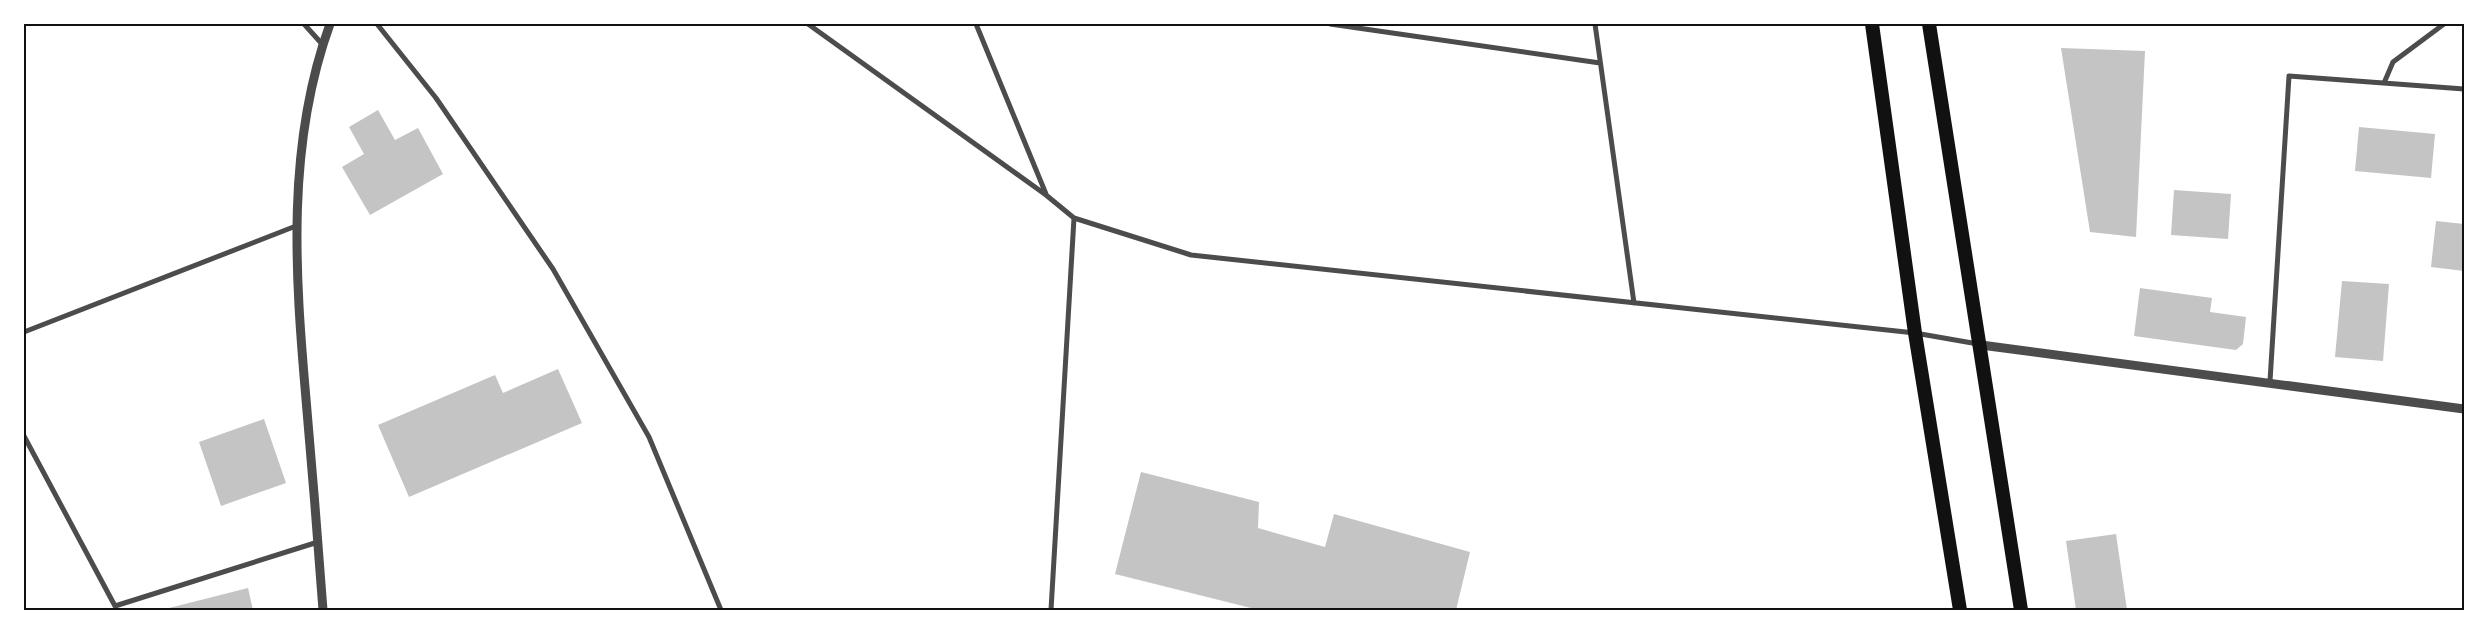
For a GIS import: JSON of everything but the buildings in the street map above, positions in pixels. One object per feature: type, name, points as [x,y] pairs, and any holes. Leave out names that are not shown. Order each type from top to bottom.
[{"type":"highway","points":[[1872,24],[1915,333],[1960,610]]},
{"type":"highway","points":[[1929,24],[2021,610]]},
{"type":"street","points":[[304,24],[322,44]]},
{"type":"street","points":[[323,610],[299,317],[296,226],[300,159],[307,105],[322,44],[330,24]]},
{"type":"street","points":[[377,24],[436,98],[553,269],[649,437],[721,610]]},
{"type":"street","points":[[808,24],[1046,195],[1074,218],[1190,255],[1915,333],[1980,345],[2270,381],[2464,409]]},
{"type":"street","points":[[976,24],[1046,195]]},
{"type":"street","points":[[1330,24],[1600,63]]},
{"type":"street","points":[[1595,24],[1634,303]]},
{"type":"street","points":[[2384,83],[2393,62],[2444,24]]},
{"type":"street","points":[[2270,381],[2289,76],[2464,89]]},
{"type":"street","points":[[1052,610],[1074,218]]},
{"type":"street","points":[[24,332],[296,226]]},
{"type":"street","points":[[24,436],[115,606],[318,542]]}]
